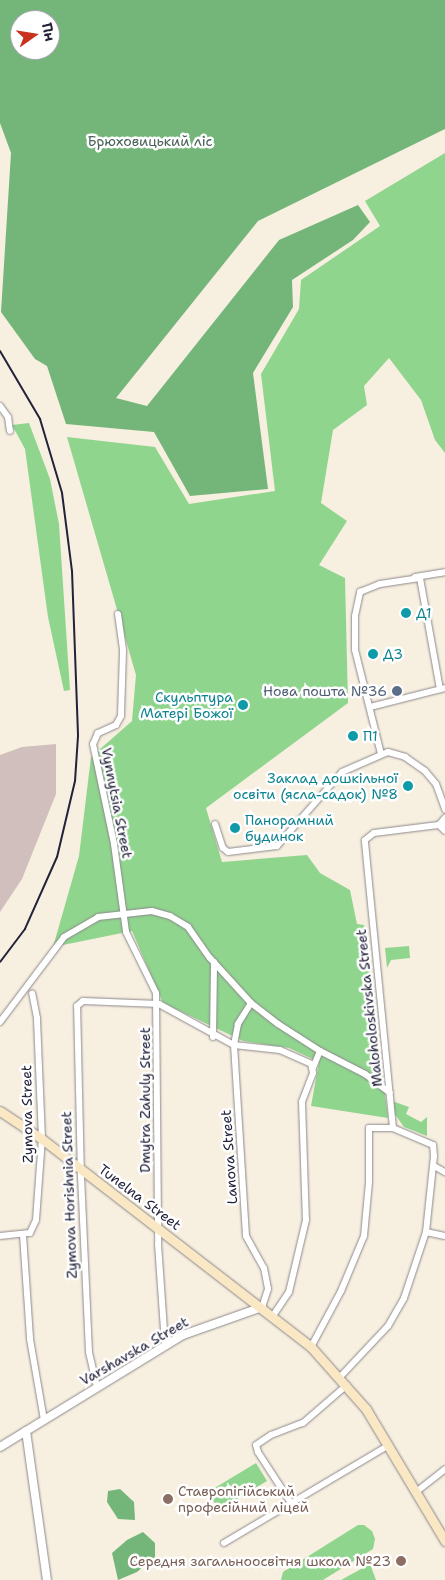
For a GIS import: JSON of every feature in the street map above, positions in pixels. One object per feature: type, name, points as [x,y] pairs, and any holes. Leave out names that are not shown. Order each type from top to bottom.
[{"type":"main road","name":"Tunelna Street","points":[[0,1111],[42,1139],[262,1308]]},
{"type":"main road","points":[[262,1308],[311,1347],[347,1385],[389,1445],[445,1539]]},
{"type":"street","points":[[0,406],[8,417],[10,431]]},
{"type":"street","points":[[381,754],[355,650],[357,596],[380,584],[445,572]]},
{"type":"street","points":[[370,706],[442,688],[429,641],[422,583],[415,577]]},
{"type":"street","name":"Vynnytsia Street","points":[[118,614],[124,651],[121,716],[116,725],[98,733],[93,744],[128,940],[154,989],[157,1004]]},
{"type":"street","points":[[216,824],[224,848],[228,852],[278,846],[342,772],[381,754],[396,754],[417,763],[436,784],[445,809]]},
{"type":"street","points":[[445,818],[442,824],[445,830]]},
{"type":"street","name":"Maloholoskivska Street","points":[[393,1128],[365,840],[374,833],[442,824]]},
{"type":"street","points":[[0,1022],[64,937],[98,917],[152,911],[180,920],[195,934],[214,962],[252,1003],[320,1051],[365,1074],[390,1093]]},
{"type":"street","points":[[213,1037],[214,962]]},
{"type":"street","name":"Zymova Street","points":[[23,1234],[34,1229],[36,1220],[42,1139],[37,1018],[32,993]]},
{"type":"street","name":"Zymova Horishnia Street","points":[[97,1387],[89,1343],[80,1170],[77,1006],[81,1002],[92,999],[116,1004],[157,1004]]},
{"type":"street","name":"Lanova Street","points":[[252,1003],[238,1024],[234,1045],[246,1236],[264,1268],[268,1294],[262,1308]]},
{"type":"street","points":[[157,1004],[213,1037],[234,1045],[280,1050],[299,1056],[313,1068]]},
{"type":"street","name":"Dmytra Zahuly Street","points":[[157,1004],[158,1229],[160,1300],[166,1345]]},
{"type":"street","points":[[273,1316],[289,1292],[302,1246],[307,1206],[301,1140],[302,1102],[320,1051]]},
{"type":"street","points":[[311,1347],[341,1291],[364,1236],[369,1182],[369,1128],[393,1128],[433,1145],[434,1166],[426,1232],[397,1314],[340,1377]]},
{"type":"street","points":[[434,1166],[445,1172]]},
{"type":"street","points":[[426,1232],[445,1236]]},
{"type":"street","points":[[0,1236],[23,1234],[29,1333],[44,1420]]},
{"type":"street","name":"Varshavska Street","points":[[0,1447],[191,1331],[262,1308]]},
{"type":"street","points":[[290,1503],[258,1452],[256,1445],[271,1435],[303,1424],[347,1385]]},
{"type":"street","points":[[26,1431],[47,1580]]},
{"type":"street","points":[[224,1543],[389,1445]]},
{"type":"street","points":[[416,1492],[445,1469]]},
{"type":"shaded area","points":[[56,744],[56,794],[22,879],[0,912],[0,755],[22,747]]},
{"type":"green space","name":"Брюховицький ліс","points":[[0,0],[445,0],[445,129],[258,221],[116,398],[147,406],[279,240],[358,205],[370,222],[353,240],[292,280],[293,307],[253,373],[268,489],[190,496],[154,432],[66,424],[47,366],[35,359],[1,312],[11,153],[0,123]]},
{"type":"green space","points":[[445,153],[445,453],[435,440],[421,400],[389,358],[364,386],[367,405],[333,430],[321,503],[347,521],[319,565],[345,578],[348,703],[206,808],[222,862],[307,855],[320,873],[350,890],[357,924],[364,925],[388,1118],[311,1106],[319,1062],[289,1048],[243,1041],[163,1003],[132,931],[53,947],[79,856],[91,757],[132,721],[136,675],[67,437],[155,447],[189,504],[275,491],[261,374],[299,309],[301,280],[380,226],[365,201]]},
{"type":"green space","points":[[29,423],[50,479],[59,524],[70,690],[64,691],[48,617],[25,449],[12,425]]},
{"type":"green space","points":[[409,946],[410,958],[391,960],[387,968],[385,948]]},
{"type":"green space","points":[[392,1101],[409,1107],[406,1114],[421,1122],[427,1117],[427,1136],[404,1127],[394,1113]]},
{"type":"green space","points":[[256,1463],[267,1481],[219,1510],[208,1492]]},
{"type":"green space","points":[[120,1489],[134,1502],[135,1520],[118,1519],[107,1502],[108,1491]]},
{"type":"green space","points":[[358,1525],[364,1525],[372,1531],[375,1539],[373,1549],[323,1580],[281,1580],[283,1572]]},
{"type":"green space","points":[[143,1532],[155,1543],[155,1557],[137,1572],[118,1580],[112,1553],[127,1540]]},
{"type":"green space","points":[[370,1564],[376,1580],[341,1580]]},
{"type":"railway","points":[[0,351],[40,419],[62,493],[72,571],[78,736],[75,781],[57,857],[25,929],[0,962]]},
{"type":"place","name":"Д1","points":[[406,613]]},
{"type":"place","name":"Д3","points":[[373,654]]},
{"type":"place","name":"Нова пошта №36","points":[[397,691]]},
{"type":"place","name":"Скульптура Матері Божої","points":[[243,705]]},
{"type":"place","name":"П1","points":[[353,736]]},
{"type":"place","name":"Заклад дошкільної освіти (ясла-садок) №8","points":[[408,786]]},
{"type":"place","name":"Панорамний будинок","points":[[235,828]]},
{"type":"place","name":"Ставропігійський професійний ліцей","points":[[168,1499]]},
{"type":"place","name":"Середня загальноосвітня школа №23","points":[[401,1561]]}]
